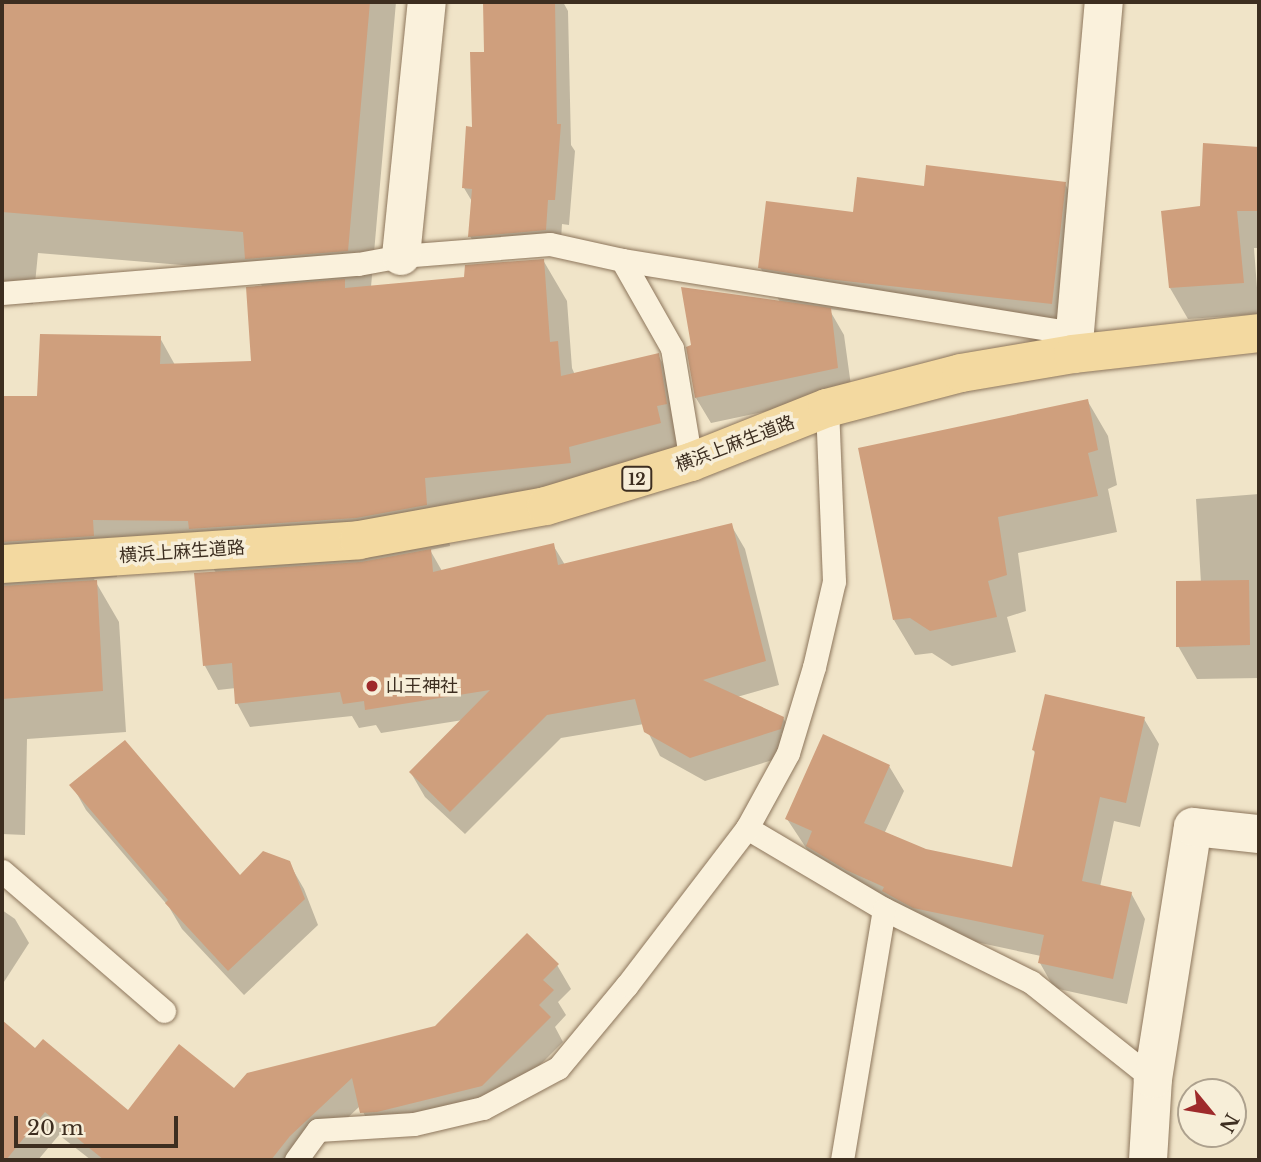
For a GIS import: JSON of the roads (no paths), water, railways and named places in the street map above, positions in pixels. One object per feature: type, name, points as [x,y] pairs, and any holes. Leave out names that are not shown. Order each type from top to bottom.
[{"type":"main road","name":"横浜上麻生道路","points":[[2,564],[359,540],[546,506],[691,462],[827,408],[1074,344],[1259,333]]},
{"type":"street","points":[[401,256],[427,2]]},
{"type":"street","points":[[1074,344],[1104,2]]},
{"type":"street","points":[[1148,1160],[1153,1079],[1193,827],[1259,834]]},
{"type":"lane","points":[[2,293],[358,264],[401,256],[550,244],[622,261],[1074,344]]},
{"type":"lane","points":[[622,261],[672,348],[691,462]]},
{"type":"lane","points":[[296,1160],[318,1130],[414,1124],[483,1108],[558,1069],[627,985],[747,828],[788,753],[814,667],[834,582],[827,408]]},
{"type":"lane","points":[[747,828],[884,909],[1031,982],[1153,1079]]},
{"type":"lane","points":[[2,870],[164,1011]]},
{"type":"lane","points":[[842,1160],[884,909]]},
{"type":"place","name":"山王神社","points":[[372,686]]}]
